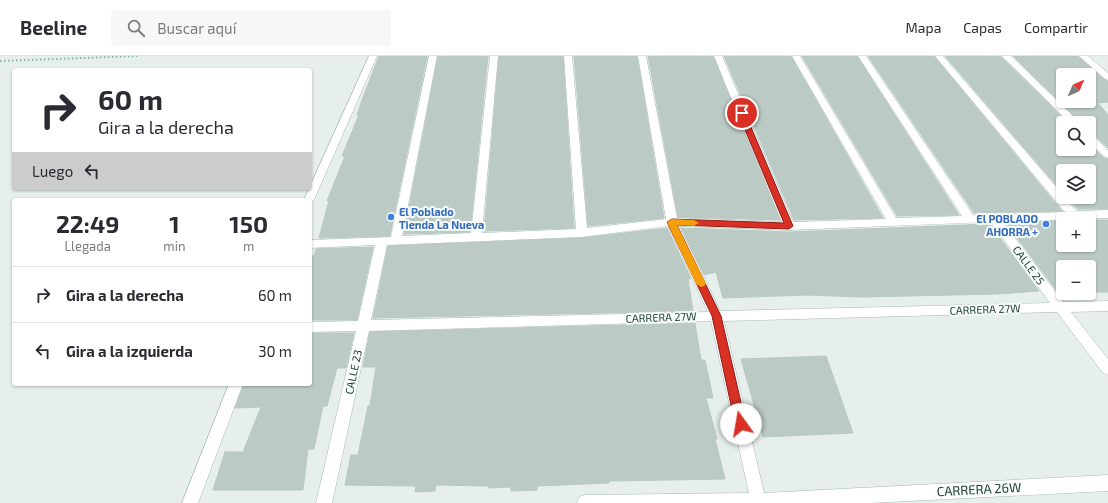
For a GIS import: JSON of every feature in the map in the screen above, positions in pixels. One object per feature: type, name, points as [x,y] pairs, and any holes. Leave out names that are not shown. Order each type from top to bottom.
[{"type":"street","points":[[310,198],[373,56]]},
{"type":"street","points":[[396,240],[433,56]]},
{"type":"street","points":[[476,238],[494,56]]},
{"type":"street","points":[[568,56],[582,233]]},
{"type":"street","points":[[642,56],[672,222],[716,316],[758,502]]},
{"type":"street","points":[[718,56],[789,226]]},
{"type":"street","points":[[796,56],[893,222]]},
{"type":"street","points":[[862,56],[970,219]]},
{"type":"street","points":[[938,56],[1071,212]]},
{"type":"street","points":[[1006,56],[1068,116]]},
{"type":"street","points":[[1083,56],[1108,77]]},
{"type":"street","points":[[1096,144],[1108,155]]},
{"type":"street","points":[[1096,214],[1108,214]]},
{"type":"street","points":[[312,244],[582,233],[672,222],[789,226],[1056,216]]},
{"type":"street","name":"CALLE 25","points":[[994,218],[1108,369]]},
{"type":"street","name":"CALLE 23","points":[[324,503],[382,241]]},
{"type":"street","name":"CARRERA 27W","points":[[312,327],[1108,306]]},
{"type":"street","points":[[190,503],[235,386]]},
{"type":"street","name":"CARRERA 26W","points":[[585,503],[758,502],[1108,483]]},
{"type":"path","points":[[0,61],[138,56]]},
{"type":"building","points":[[379,56],[427,56],[390,236],[319,238],[329,201],[327,201],[345,156],[342,156],[359,115],[357,115]]},
{"type":"building","points":[[438,56],[488,56],[470,232],[404,234]]},
{"type":"building","points":[[499,56],[563,56],[574,228],[484,231]]},
{"type":"building","points":[[574,56],[637,56],[664,218],[588,226]]},
{"type":"building","points":[[648,56],[713,56],[780,220],[678,217]]},
{"type":"building","points":[[724,56],[791,56],[883,218],[794,220]]},
{"type":"building","points":[[802,56],[857,56],[959,215],[897,216]]},
{"type":"building","points":[[868,56],[934,56],[1062,211],[974,213]]},
{"type":"building","points":[[945,56],[1000,56],[1061,116],[1056,116],[1056,156],[1096,156],[1096,151],[1104,158],[1108,159],[1108,209],[1078,209],[1073,204],[1096,204],[1096,164],[1056,164],[1056,185]]},
{"type":"building","points":[[1013,56],[1077,56],[1091,68],[1056,68],[1056,98]]},
{"type":"building","points":[[1096,72],[1108,82],[1108,102],[1098,103],[1108,115],[1108,148],[1096,137],[1096,116],[1074,116],[1066,108],[1096,108]]},
{"type":"building","points":[[1096,220],[1108,220],[1108,292],[1096,292],[1096,260],[1056,260],[1056,290],[1006,223],[1056,221],[1056,252],[1096,252]]},
{"type":"building","points":[[990,224],[1039,291],[998,294],[861,297],[806,295],[723,298],[716,272],[704,275],[681,228],[789,232]]},
{"type":"building","points":[[667,228],[691,279],[688,279],[693,311],[373,318],[388,246],[582,238]]},
{"type":"building","points":[[373,247],[357,320],[312,320],[312,256],[314,256],[316,249]]},
{"type":"building","points":[[695,323],[701,360],[705,360],[713,398],[706,398],[717,439],[715,439],[725,479],[609,481],[609,483],[537,486],[537,490],[511,491],[511,487],[489,488],[489,486],[436,485],[435,491],[415,492],[416,486],[345,485],[351,455],[358,455],[368,406],[370,406],[376,367],[363,367],[370,332]]},
{"type":"building","points":[[312,333],[354,333],[346,368],[337,368],[327,406],[323,406],[314,449],[308,449],[303,490],[213,490],[225,452],[243,452],[261,407],[235,408],[243,386],[312,386]]},
{"type":"building","points":[[826,356],[853,433],[763,437],[741,359]]},
{"type":"slow traffic","points":[[694,223],[672,222],[701,284]]},
{"type":"place","name":"El Poblado Tienda La Nueva","points":[[391,217]]},
{"type":"place","name":"El POBLADO AHORRA +","points":[[1046,224]]},
{"type":"route","points":[[741,424],[716,316],[672,222],[789,226],[742,113]]}]
